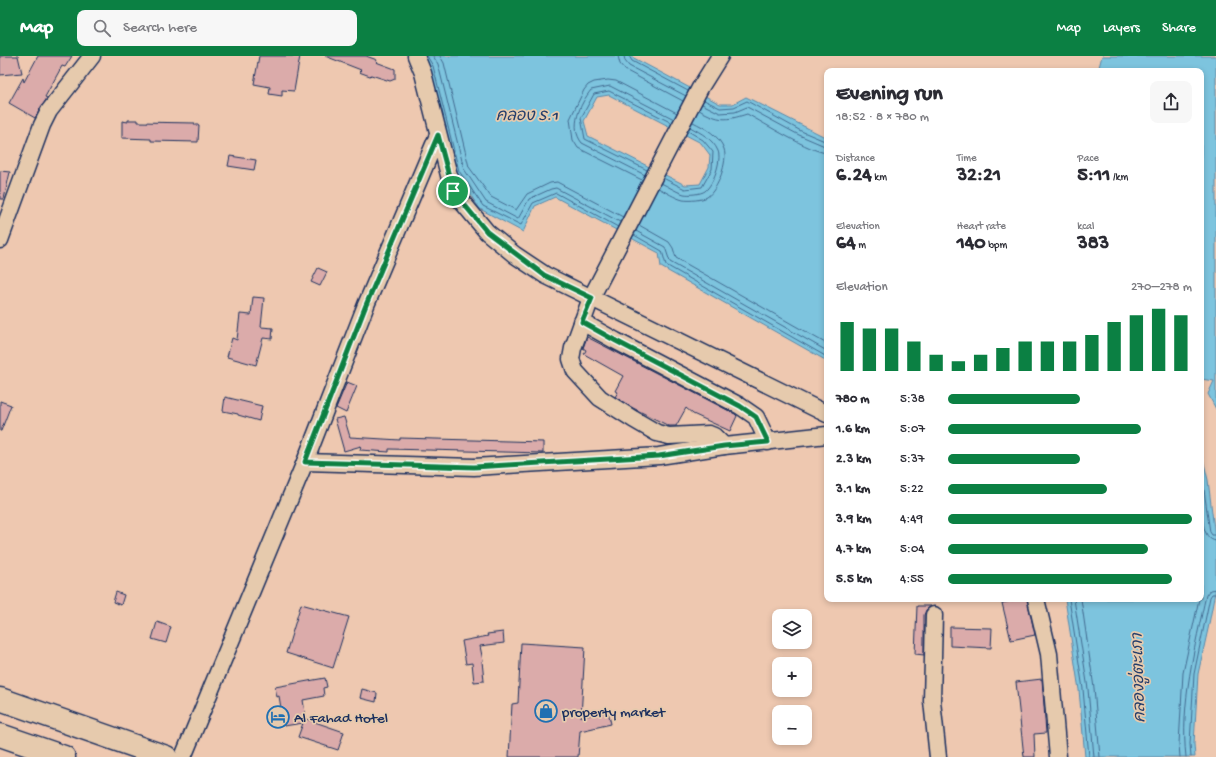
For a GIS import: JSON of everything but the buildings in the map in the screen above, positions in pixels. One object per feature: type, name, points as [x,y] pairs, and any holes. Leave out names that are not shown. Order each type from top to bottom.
[{"type":"highway","points":[[0,699],[166,757]]},
{"type":"highway","points":[[0,735],[64,757]]},
{"type":"street","points":[[0,240],[42,125],[49,111],[92,56]]},
{"type":"street","points":[[416,56],[423,73],[453,191],[487,232],[544,275],[824,413]]},
{"type":"street","points":[[720,56],[700,88],[592,298],[572,348],[571,359],[575,371],[600,398],[657,433],[669,436],[709,434],[714,436],[724,446]]},
{"type":"street","points":[[183,757],[305,462],[366,305],[438,135]]},
{"type":"street","points":[[582,322],[740,406],[756,417],[768,442]]},
{"type":"street","points":[[305,462],[474,467],[659,456],[724,446],[824,435]]},
{"type":"street","points":[[1037,602],[1048,654],[1058,757]]},
{"type":"street","points":[[934,615],[932,701],[938,757]]},
{"type":"water","name":"คลอง ร.1","points":[[423,56],[630,56],[720,104],[733,104],[746,97],[824,136],[824,359],[661,267],[659,253],[555,197],[535,206],[523,232],[480,209],[455,173],[429,67]],"holes":[[[609,95],[701,143],[710,155],[709,167],[700,184],[685,185],[588,136],[584,121],[597,97]]]},
{"type":"water","points":[[1102,56],[1216,56],[1216,409],[1208,394],[1214,381],[1204,379],[1204,68],[1099,68]]},
{"type":"water","name":"คลองอู่ตะเภา","points":[[1204,463],[1208,480],[1216,545],[1216,587],[1198,674],[1194,744],[1195,757],[1085,757],[1079,690],[1065,602],[1204,602]]},
{"type":"place","name":"property market","points":[[546,711]]},
{"type":"place","name":"Al Fahad Hotel","points":[[278,717]]},
{"type":"route","points":[[438,135],[453,191],[487,232],[515,255],[544,275],[592,298],[582,322],[740,406],[756,417],[768,442],[724,446],[659,456],[474,467],[305,462],[366,305],[438,135]]}]
